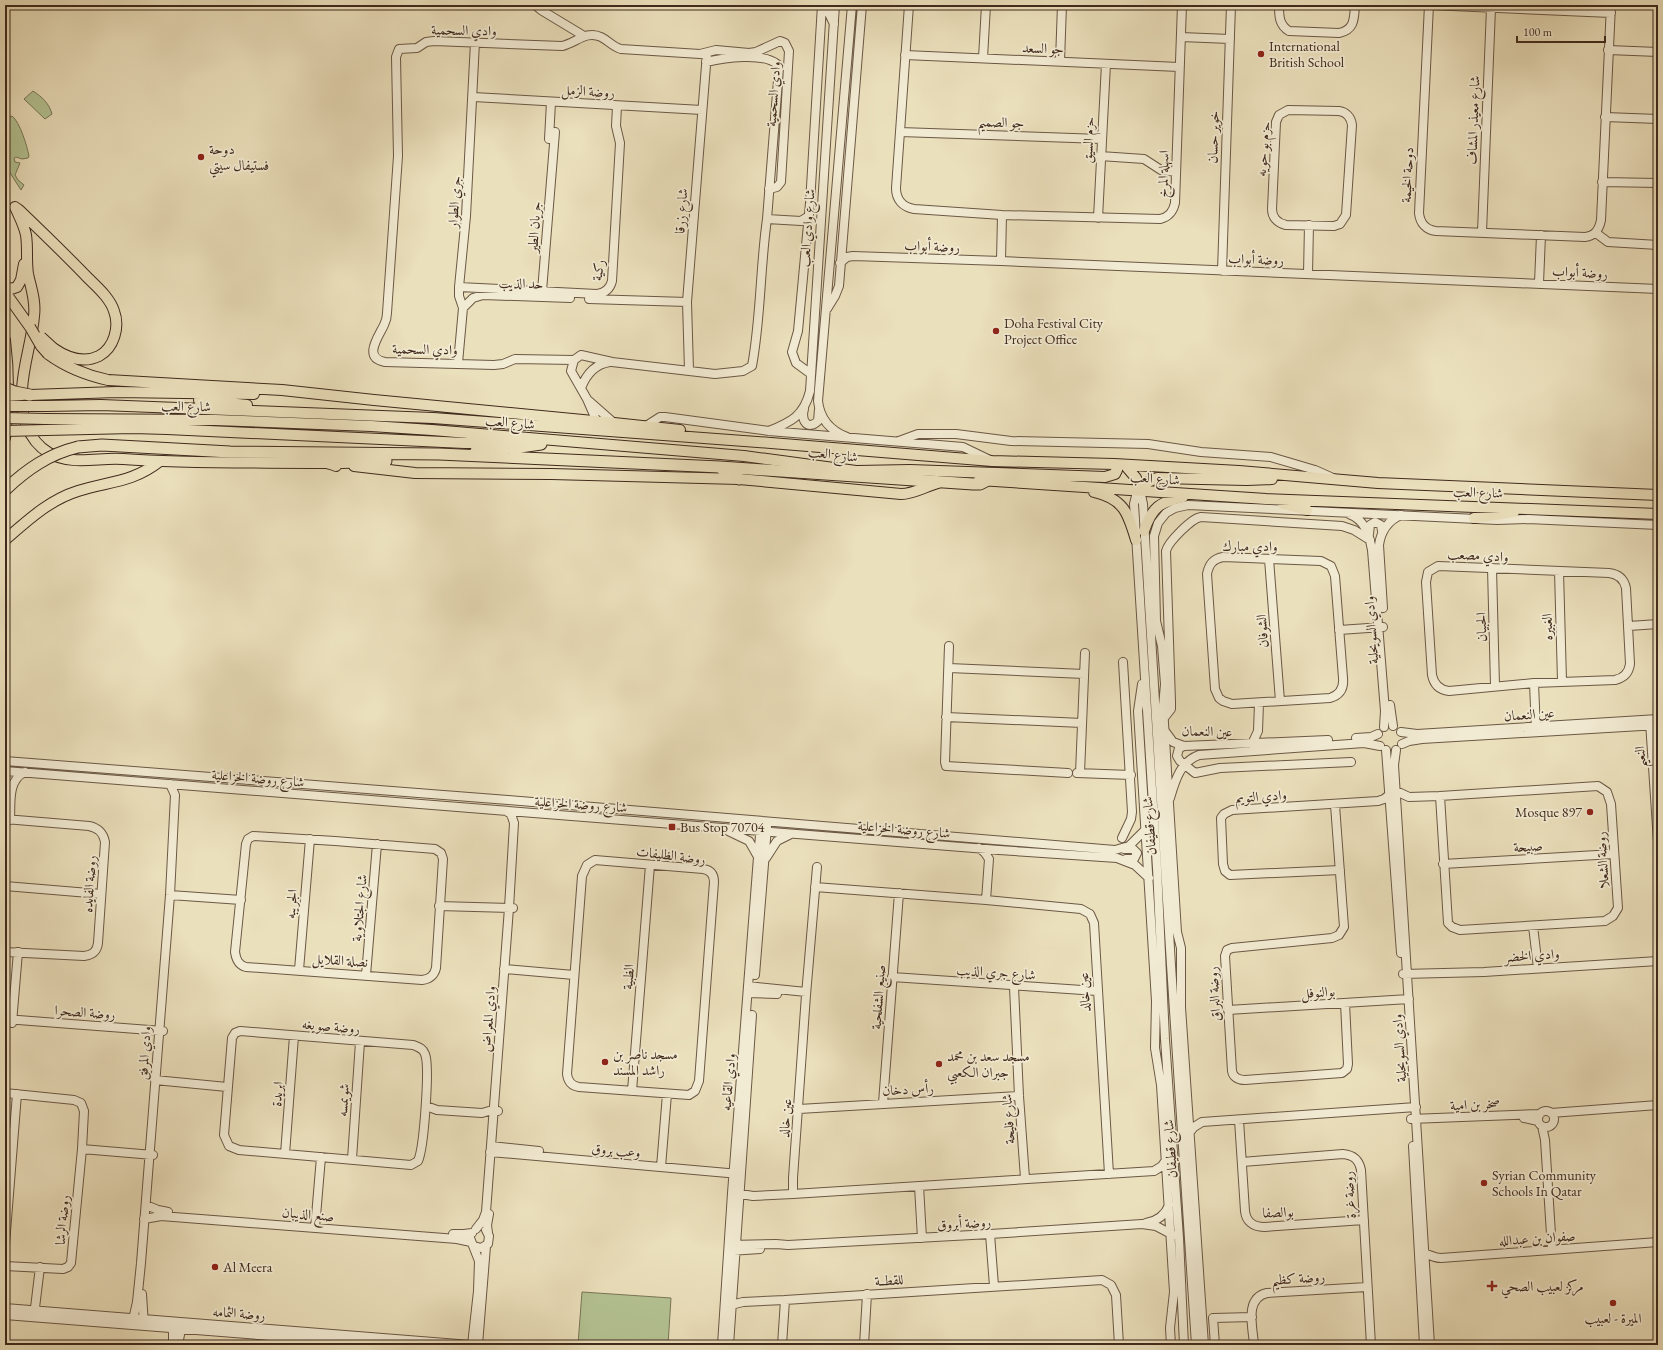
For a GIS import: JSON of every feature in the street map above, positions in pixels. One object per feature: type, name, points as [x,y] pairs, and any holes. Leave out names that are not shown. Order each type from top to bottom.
[{"type":"highway","points":[[5,388],[30,395]]},
{"type":"highway","points":[[5,490],[38,463],[62,451],[78,447],[102,445],[291,453],[439,454],[520,448],[541,444]]},
{"type":"highway","points":[[439,454],[720,467],[940,483],[977,484],[986,480]]},
{"type":"highway","points":[[328,463],[441,459],[461,456]]},
{"type":"highway","points":[[720,467],[739,479]]},
{"type":"main road","points":[[50,351],[78,359],[92,359],[99,356],[106,350],[114,339],[116,326],[114,310],[103,293],[15,207],[25,234],[28,274],[34,302],[34,314],[21,402],[26,424],[40,447],[65,459],[328,463],[336,466],[362,467],[415,473],[551,474],[739,479],[900,494],[912,492],[940,483]]},
{"type":"main road","points":[[5,286],[14,288],[19,284],[26,252]]},
{"type":"main road","points":[[5,292],[30,327],[41,346],[50,351],[73,370],[108,380],[282,390],[597,422],[614,422],[771,443]]},
{"type":"main road","points":[[5,340],[8,385],[5,438]]},
{"type":"main road","points":[[5,396],[103,392],[257,394],[282,390]]},
{"type":"main road","points":[[164,393],[176,398],[261,406],[298,414]]},
{"type":"main road","name":"شارع العب","points":[[5,406],[101,405],[298,414],[440,418],[992,461],[1239,471],[1378,483],[1658,495]]},
{"type":"main road","name":"شارع العب","points":[[5,418],[46,424],[148,419],[328,424],[432,430],[744,456],[858,471],[1054,485],[1266,499],[1658,514]]},
{"type":"main road","points":[[5,431],[46,424],[464,443],[541,444],[562,440]]},
{"type":"main road","points":[[5,540],[34,515],[59,499],[77,491],[133,477],[160,461]]},
{"type":"main road","points":[[858,471],[910,470],[1105,477],[1115,474],[1120,465],[1136,478],[1140,490]]},
{"type":"main road","points":[[1140,490],[1146,483],[1157,478],[1253,480],[1272,479],[1288,475]]},
{"type":"main road","points":[[1054,485],[1104,495],[1113,499],[1126,511],[1136,540]]},
{"type":"main road","points":[[1144,531],[1151,514],[1160,504],[1195,494]]},
{"type":"main road","points":[[1266,499],[1307,510]]},
{"type":"main road","points":[[1474,518],[1536,509]]},
{"type":"street","points":[[535,5],[540,10],[584,36]]},
{"type":"street","points":[[823,5],[834,25]]},
{"type":"street","points":[[810,203],[823,5]]},
{"type":"street","name":"شارع وادي العب","points":[[769,431],[789,423],[794,419],[806,403],[810,391],[835,5]]},
{"type":"street","name":"شارع وادي العب","points":[[847,437],[839,434],[827,424],[819,406],[818,394],[852,5]]},
{"type":"street","name":"شارع وادي العب","points":[[826,311],[838,289],[860,43],[862,5]]},
{"type":"street","name":"اسهلة المرخ","points":[[909,5],[896,192],[898,199],[903,205],[914,209],[1002,215],[1160,219],[1169,216],[1174,208],[1182,5]]},
{"type":"street","points":[[983,58],[986,5]]},
{"type":"street","points":[[1060,62],[1062,5]]},
{"type":"street","name":"خوير حسان","points":[[1222,271],[1232,5]]},
{"type":"street","points":[[1279,5],[1280,21],[1283,27],[1289,31],[1339,33],[1345,31],[1352,25],[1355,5]]},
{"type":"street","name":"دوحة الخيمة","points":[[1429,5],[1491,8],[1524,7],[1611,9],[1601,220],[1596,233],[1590,237],[1433,231],[1425,226],[1420,219],[1429,5]]},
{"type":"street","name":"شارع معيذر المشاف","points":[[1482,232],[1491,8]]},
{"type":"street","points":[[850,28],[860,43]]},
{"type":"street","name":"وادي السحمية","points":[[591,35],[601,37],[615,47],[625,50],[707,58],[733,57],[767,59],[777,64],[779,68],[767,219],[760,279],[758,336],[752,366],[743,371],[715,374],[612,362],[584,355],[578,356],[574,360],[515,359],[497,365],[385,362],[376,358],[373,350],[375,341],[387,316],[398,156],[396,52],[401,48],[417,48],[429,41],[475,42],[562,46],[571,44],[584,36],[591,35]]},
{"type":"street","points":[[1181,37],[1230,39]]},
{"type":"street","name":"جري الطوار","points":[[458,363],[463,308],[459,296],[459,287],[466,216],[475,42]]},
{"type":"street","name":"وادي السحمية","points":[[707,58],[721,50],[753,53],[780,42],[786,43],[788,47],[789,51],[781,182],[777,187],[769,189]]},
{"type":"street","points":[[1608,50],[1658,52]]},
{"type":"street","name":"جو السعد","points":[[905,55],[1179,67]]},
{"type":"street","name":"شارع زرقا","points":[[689,370],[687,302],[707,58]]},
{"type":"street","name":"حزم السيق","points":[[1098,218],[1100,156],[1106,64]]},
{"type":"street","name":"روضة الزمل","points":[[473,97],[702,110]]},
{"type":"street","name":"جريان الطير","points":[[551,102],[548,158],[552,164]]},
{"type":"street","name":"ركية","points":[[459,287],[542,291],[582,296],[604,293],[609,288],[612,281],[620,143],[620,135],[616,126],[617,106]]},
{"type":"street","name":"حزم بو حويه","points":[[1288,110],[1341,112],[1349,116],[1352,125],[1346,216],[1343,222],[1337,225],[1309,225],[1282,224],[1276,220],[1272,212],[1276,122],[1279,115],[1288,110]]},
{"type":"street","points":[[1605,117],[1658,119]]},
{"type":"street","name":"جريان الطير","points":[[542,291],[554,132]]},
{"type":"street","name":"جو الصميم","points":[[900,132],[1101,139]]},
{"type":"street","points":[[1100,156],[1144,159],[1161,170],[1176,172]]},
{"type":"street","points":[[811,374],[796,363],[792,352],[798,335],[808,228],[805,218],[810,203],[823,178]]},
{"type":"street","points":[[1602,182],[1658,183]]},
{"type":"street","points":[[836,192],[845,209]]},
{"type":"street","points":[[1001,261],[1002,215]]},
{"type":"street","points":[[767,219],[805,218]]},
{"type":"street","points":[[1308,274],[1309,225]]},
{"type":"street","points":[[1596,233],[1608,242],[1658,245]]},
{"type":"street","points":[[1539,283],[1541,235]]},
{"type":"street","points":[[842,247],[846,253],[853,256]]},
{"type":"street","points":[[840,263],[853,256]]},
{"type":"street","name":"روضة أبواب","points":[[853,256],[1658,289]]},
{"type":"street","name":"حد الذيب","points":[[463,308],[473,298],[483,295],[582,296],[687,302]]},
{"type":"street","points":[[574,360],[571,371],[587,399],[597,422]]},
{"type":"street","name":"وادي السحمية","points":[[581,388],[585,378],[590,372],[601,364],[612,362]]},
{"type":"street","points":[[587,399],[614,422]]},
{"type":"street","points":[[806,403],[803,418],[806,424],[809,425],[818,421],[819,406]]},
{"type":"street","name":"شارع العب","points":[[646,426],[660,417],[664,417],[769,431],[963,447],[992,461]]},
{"type":"street","name":"شارع العب","points":[[899,441],[918,434],[956,434],[1012,441],[1148,444],[1201,452],[1271,457],[1315,470],[1334,479]]},
{"type":"street","name":"شارع قطيفان","points":[[1140,490],[1143,504],[1196,1345]]},
{"type":"street","name":"شارع قطيفان","points":[[1140,490],[1136,496],[1134,504],[1157,868],[1165,1039],[1179,1238],[1184,1345]]},
{"type":"street","name":"شارع العب","points":[[1166,514],[1175,508],[1185,506],[1307,510],[1497,520],[1528,519],[1658,525]]},
{"type":"street","points":[[1282,522],[1283,509]]},
{"type":"street","points":[[1344,512],[1351,514],[1362,522],[1369,537]]},
{"type":"street","name":"شارع قطيفان","points":[[1166,514],[1156,526],[1154,539],[1156,621],[1162,646],[1165,684],[1163,707],[1164,728],[1177,932],[1181,948],[1181,1007],[1204,1345]]},
{"type":"street","points":[[1382,531],[1389,522],[1402,515]]},
{"type":"street","points":[[1164,718],[1169,713],[1171,706],[1166,552],[1168,545],[1193,520],[1199,517],[1346,527],[1369,537]]},
{"type":"street","points":[[1369,537],[1370,525],[1375,522],[1381,525],[1382,531]]},
{"type":"street","name":"وادي السويحلية","points":[[1382,531],[1379,545],[1385,711],[1384,727]]},
{"type":"street","name":"وادي السويحلية","points":[[1369,537],[1382,627],[1391,719],[1393,726]]},
{"type":"street","name":"وادي مبارك","points":[[1223,557],[1320,561],[1331,566],[1335,576],[1340,630],[1343,683],[1339,693],[1330,698],[1259,703],[1227,703],[1219,698],[1214,689],[1208,568],[1217,558],[1223,557]]},
{"type":"street","name":"الشوفان","points":[[1269,559],[1280,701]]},
{"type":"street","name":"وادي مصعب","points":[[1438,566],[1492,568],[1613,574],[1620,577],[1626,588],[1630,664],[1628,671],[1624,676],[1615,680],[1562,681],[1449,691],[1436,685],[1432,675],[1426,582],[1428,572],[1434,567],[1438,566]]},
{"type":"street","name":"الحبيان","points":[[1492,568],[1495,686]]},
{"type":"street","name":"الغبيره","points":[[1559,571],[1562,681]]},
{"type":"street","points":[[1628,626],[1658,624]]},
{"type":"street","points":[[1340,630],[1382,627]]},
{"type":"street","points":[[949,646],[945,762],[948,767],[1068,773]]},
{"type":"street","points":[[1085,653],[1078,773],[1131,775]]},
{"type":"street","points":[[1122,838],[1132,816],[1131,775],[1123,662]]},
{"type":"street","points":[[1153,667],[1163,707]]},
{"type":"street","points":[[948,668],[1084,674]]},
{"type":"street","name":"شارع قطيفان","points":[[1144,674],[1138,706],[1156,1001],[1155,1048],[1160,1075],[1168,1178],[1174,1292],[1170,1328],[1171,1345]]},
{"type":"street","points":[[1534,683],[1536,730]]},
{"type":"street","points":[[1252,744],[1258,731],[1259,703]]},
{"type":"street","points":[[946,717],[1082,722]]},
{"type":"street","name":"عين النعمان","points":[[1399,747],[1409,741],[1422,739],[1655,722]]},
{"type":"street","name":"النعيم","points":[[1655,722],[1658,740]]},
{"type":"street","name":"النعيم","points":[[1655,722],[1658,842]]},
{"type":"street","points":[[1393,726],[1401,732],[1403,739],[1399,747],[1383,748],[1378,738],[1378,734],[1384,727],[1393,726]]},
{"type":"street","name":"عين النعمان","points":[[1164,728],[1170,740],[1176,744],[1184,746],[1364,738],[1378,734]]},
{"type":"street","name":"عين النعمان","points":[[1401,732],[1417,734],[1536,730]]},
{"type":"street","points":[[1258,731],[1266,743]]},
{"type":"street","name":"عين النعمان","points":[[1184,764],[1194,757],[1209,753],[1364,743],[1383,748]]},
{"type":"street","points":[[1184,746],[1179,748],[1177,753],[1178,758],[1193,772],[1197,773],[1220,768],[1352,762]]},
{"type":"street","name":"وادي السويحلية","points":[[1392,793],[1394,760],[1399,747]]},
{"type":"street","name":"وادي السويحلية","points":[[1383,748],[1392,793],[1407,1000],[1422,1253],[1430,1345]]},
{"type":"street","name":"شارع روضة الخزاعلية","points":[[5,761],[1115,850],[1122,849]]},
{"type":"street","points":[[1169,804],[1176,779],[1184,764]]},
{"type":"street","name":"شارع روضة الخزاعلية","points":[[5,772],[25,772],[185,786],[1117,858],[1135,865],[1149,878]]},
{"type":"street","name":"روضة الفايده","points":[[5,772],[10,778],[12,786],[8,819],[89,826],[100,830],[105,842],[98,943],[97,949],[93,954],[84,956],[5,952]]},
{"type":"street","points":[[12,786],[16,778],[25,772]]},
{"type":"street","name":"وادي المرفق","points":[[170,784],[175,794],[171,895]]},
{"type":"street","points":[[1131,785],[1142,785]]},
{"type":"street","name":"وادي المرفق","points":[[133,1321],[148,1206],[178,796],[180,791],[185,786]]},
{"type":"street","name":"روضة الشعلا","points":[[1392,793],[1408,797],[1440,796],[1598,786],[1607,792],[1611,804],[1618,908],[1613,916],[1605,922],[1460,930],[1452,927],[1448,923],[1443,864],[1440,796]]},
{"type":"street","name":"وادي التويم","points":[[1340,870],[1233,876],[1225,870],[1223,864],[1221,821],[1223,816],[1227,812],[1378,801],[1384,799],[1392,793]]},
{"type":"street","points":[[1378,801],[1393,806],[1408,797]]},
{"type":"street","name":"روضة البراق","points":[[1334,805],[1345,924],[1341,933],[1332,938],[1228,949],[1225,956],[1233,1073],[1238,1079],[1245,1080],[1339,1074],[1344,1072],[1348,1064],[1345,1003]]},
{"type":"street","name":"وادي المعراض","points":[[506,811],[511,814],[514,823],[511,908]]},
{"type":"street","name":"وادي المعراض","points":[[478,1345],[480,1300],[486,1246],[490,1238],[487,1225],[517,826],[519,820],[525,812]]},
{"type":"street","name":"وادي القاعيه","points":[[722,1345],[765,822]]},
{"type":"street","points":[[715,827],[745,839],[761,858]]},
{"type":"street","points":[[1122,849],[1132,844],[1145,830]]},
{"type":"street","name":"وادي القاعيه","points":[[761,858],[777,841],[788,835],[798,833]]},
{"type":"street","name":"نصلة القلايل","points":[[256,836],[377,844],[434,849],[441,853],[443,859],[443,869],[439,906],[436,968],[432,977],[422,980],[246,967],[238,962],[235,952],[246,844],[250,837],[256,836]]},
{"type":"street","name":"الجريبه","points":[[299,970],[310,840]]},
{"type":"street","name":"شارع الجتلاوية","points":[[366,975],[377,844]]},
{"type":"street","points":[[979,848],[989,859],[986,900]]},
{"type":"street","points":[[1117,858],[1132,859],[1137,856],[1137,851],[1133,849],[1122,849]]},
{"type":"street","points":[[989,859],[999,850]]},
{"type":"street","name":"صبيحة","points":[[1443,864],[1614,854]]},
{"type":"street","name":"روضة الظليفات","points":[[599,860],[650,865],[706,869],[712,873],[714,879],[699,1085],[695,1091],[689,1095],[576,1087],[569,1081],[567,1074],[582,876],[585,868],[591,862],[599,860]]},
{"type":"street","name":"الظبية","points":[[632,1091],[650,865]]},
{"type":"street","name":"عين خالد","points":[[793,1194],[806,994],[817,867]]},
{"type":"street","points":[[5,886],[101,894]]},
{"type":"street","name":"عين خالد","points":[[815,887],[1081,909],[1090,914],[1094,923],[1109,1174]]},
{"type":"street","name":"صنيع الشفلحية","points":[[883,1103],[899,893]]},
{"type":"street","points":[[171,895],[240,900]]},
{"type":"street","points":[[439,906],[511,908]]},
{"type":"street","points":[[1533,926],[1538,968]]},
{"type":"street","points":[[1171,965],[1177,932]]},
{"type":"street","points":[[9,1021],[18,952]]},
{"type":"street","name":"وادي الخضر","points":[[1405,974],[1658,961]]},
{"type":"street","points":[[506,969],[574,975]]},
{"type":"street","name":"شارع جري الذيب","points":[[892,977],[1014,987],[1097,991]]},
{"type":"street","name":"شارع فليحة","points":[[1014,987],[1019,1096],[1025,1178]]},
{"type":"street","points":[[751,990],[806,994]]},
{"type":"street","name":"بوالنوفل","points":[[1228,1010],[1407,1000]]},
{"type":"street","name":"روضة الصحرا","points":[[9,1021],[161,1033]]},
{"type":"street","name":"روضة صويغه","points":[[240,1031],[360,1042],[413,1045],[423,1050],[426,1061],[426,1109],[420,1156],[417,1163],[412,1165],[239,1150],[229,1146],[224,1135],[231,1044],[235,1033],[240,1031]]},
{"type":"street","name":"ابريدة","points":[[285,1154],[294,1036]]},
{"type":"street","points":[[1160,1075],[1165,1039]]},
{"type":"street","name":"شويمسه","points":[[352,1159],[360,1042]]},
{"type":"street","points":[[157,1080],[227,1087]]},
{"type":"street","name":"روضة الرشا","points":[[5,1093],[74,1100],[81,1103],[84,1111],[82,1149],[71,1263],[68,1267],[63,1269],[5,1266]]},
{"type":"street","points":[[5,1244],[17,1094]]},
{"type":"street","points":[[661,1165],[667,1094]]},
{"type":"street","name":"رأس دخان","points":[[799,1109],[1019,1096]]},
{"type":"street","points":[[1552,1116],[1658,1105]]},
{"type":"street","points":[[1190,1132],[1196,1125],[1202,1122],[1413,1108]]},
{"type":"street","points":[[426,1109],[496,1115]]},
{"type":"street","points":[[1552,1116],[1658,1109]]},
{"type":"street","name":"صخر بن امية","points":[[1414,1122],[1527,1118],[1542,1122],[1544,1112],[1552,1116]]},
{"type":"street","points":[[1189,1114],[1202,1122]]},
{"type":"street","points":[[1552,1116],[1552,1124],[1542,1122],[1545,1140],[1554,1250]]},
{"type":"street","name":"بوالصفا","points":[[1240,1120],[1246,1215],[1248,1220],[1255,1226],[1264,1227],[1364,1220]]},
{"type":"street","points":[[82,1149],[152,1155]]},
{"type":"street","name":"وادي المعراض","points":[[471,1345],[480,1300],[479,1261],[470,1237],[483,1220],[486,1212],[493,1150]]},
{"type":"street","name":"وعب بروق","points":[[493,1150],[737,1172]]},
{"type":"street","name":"روضة غرة","points":[[1242,1162],[1343,1154],[1354,1157],[1358,1160],[1361,1170],[1371,1345]]},
{"type":"street","points":[[315,1226],[321,1157]]},
{"type":"street","points":[[1154,1171],[1162,1166],[1166,1160]]},
{"type":"street","points":[[735,1197],[1154,1171],[1160,1172],[1168,1178]]},
{"type":"street","points":[[919,1186],[922,1238]]},
{"type":"street","name":"روضة أبروق","points":[[1142,1224],[1158,1219],[1167,1210],[1169,1204]]},
{"type":"street","name":"صنع الذيبان","points":[[148,1206],[162,1211],[460,1240],[472,1244]]},
{"type":"street","name":"صنع الذيبان","points":[[146,1219],[161,1216],[457,1234],[474,1231]]},
{"type":"street","name":"وادي المرفق","points":[[143,1322],[146,1219]]},
{"type":"street","name":"روضة أبروق","points":[[731,1248],[776,1248],[788,1245],[1142,1224],[1156,1226],[1179,1238]]},
{"type":"street","points":[[474,1231],[482,1228],[488,1233]]},
{"type":"street","points":[[990,1234],[994,1286]]},
{"type":"street","name":"صفوان بن عبدالله","points":[[1422,1253],[1441,1258],[1658,1242]]},
{"type":"street","points":[[472,1244],[481,1248],[486,1246]]},
{"type":"street","name":"وادي القاعيه","points":[[729,1345],[731,1248]]},
{"type":"street","name":"وادي السويحلية","points":[[1422,1253],[1424,1345]]},
{"type":"street","points":[[37,1314],[42,1267]]},
{"type":"street","name":"للقطــة","points":[[731,1302],[785,1300],[1096,1280],[1106,1281],[1114,1287],[1116,1295],[1119,1345]]},
{"type":"street","name":"روضة كظيم","points":[[1254,1345],[1252,1317],[1254,1301],[1264,1294],[1367,1287]]},
{"type":"street","points":[[864,1345],[867,1294]]},
{"type":"street","points":[[782,1345],[785,1300]]},
{"type":"street","name":"روضة الثمامه","points":[[5,1308],[37,1314]]},
{"type":"street","name":"روضة الثمامه","points":[[5,1315],[37,1314],[133,1321],[357,1341],[386,1345]]},
{"type":"street","points":[[1172,1315],[1183,1333]]},
{"type":"street","points":[[1215,1345],[1214,1318],[1252,1317]]},
{"type":"street","points":[[173,1345],[177,1325]]},
{"type":"street","points":[[177,1325],[178,1345]]},
{"type":"street","name":"روضة الثمامه","points":[[357,1341],[471,1345]]},
{"type":"green space","points":[[33,91],[45,101],[51,110],[52,114],[45,119],[24,99]]},
{"type":"green space","points":[[12,116],[18,123],[29,156],[28,158],[22,159],[16,157],[14,158],[15,162],[20,163],[15,175],[24,185],[21,190],[5,165],[5,149],[7,148],[5,125],[7,118]]},
{"type":"green space","points":[[582,1292],[671,1298],[668,1345],[578,1344]]},
{"type":"place","name":"International British School","points":[[1261,54]]},
{"type":"place","name":"دوحة فستيفال سيتي","points":[[201,157]]},
{"type":"place","name":"Doha Festival City Project Office","points":[[996,331]]},
{"type":"place","name":"Mosque 897","points":[[1590,812]]},
{"type":"place","name":"Bus Stop 70704","points":[[672,827]]},
{"type":"place","name":"مسجد ناصر بن راشد المسند","points":[[605,1062]]},
{"type":"place","name":"مسجد سعد بن محمد جبران الكعبي","points":[[939,1064]]},
{"type":"place","name":"Syrian Community Schools In Qatar","points":[[1484,1183]]},
{"type":"place","name":"Al Meera","points":[[215,1267]]},
{"type":"place","name":"مركز لعبيب الصحي","points":[[1492,1286]]},
{"type":"place","name":"الميرة - لعبيب","points":[[1613,1303]]}]
